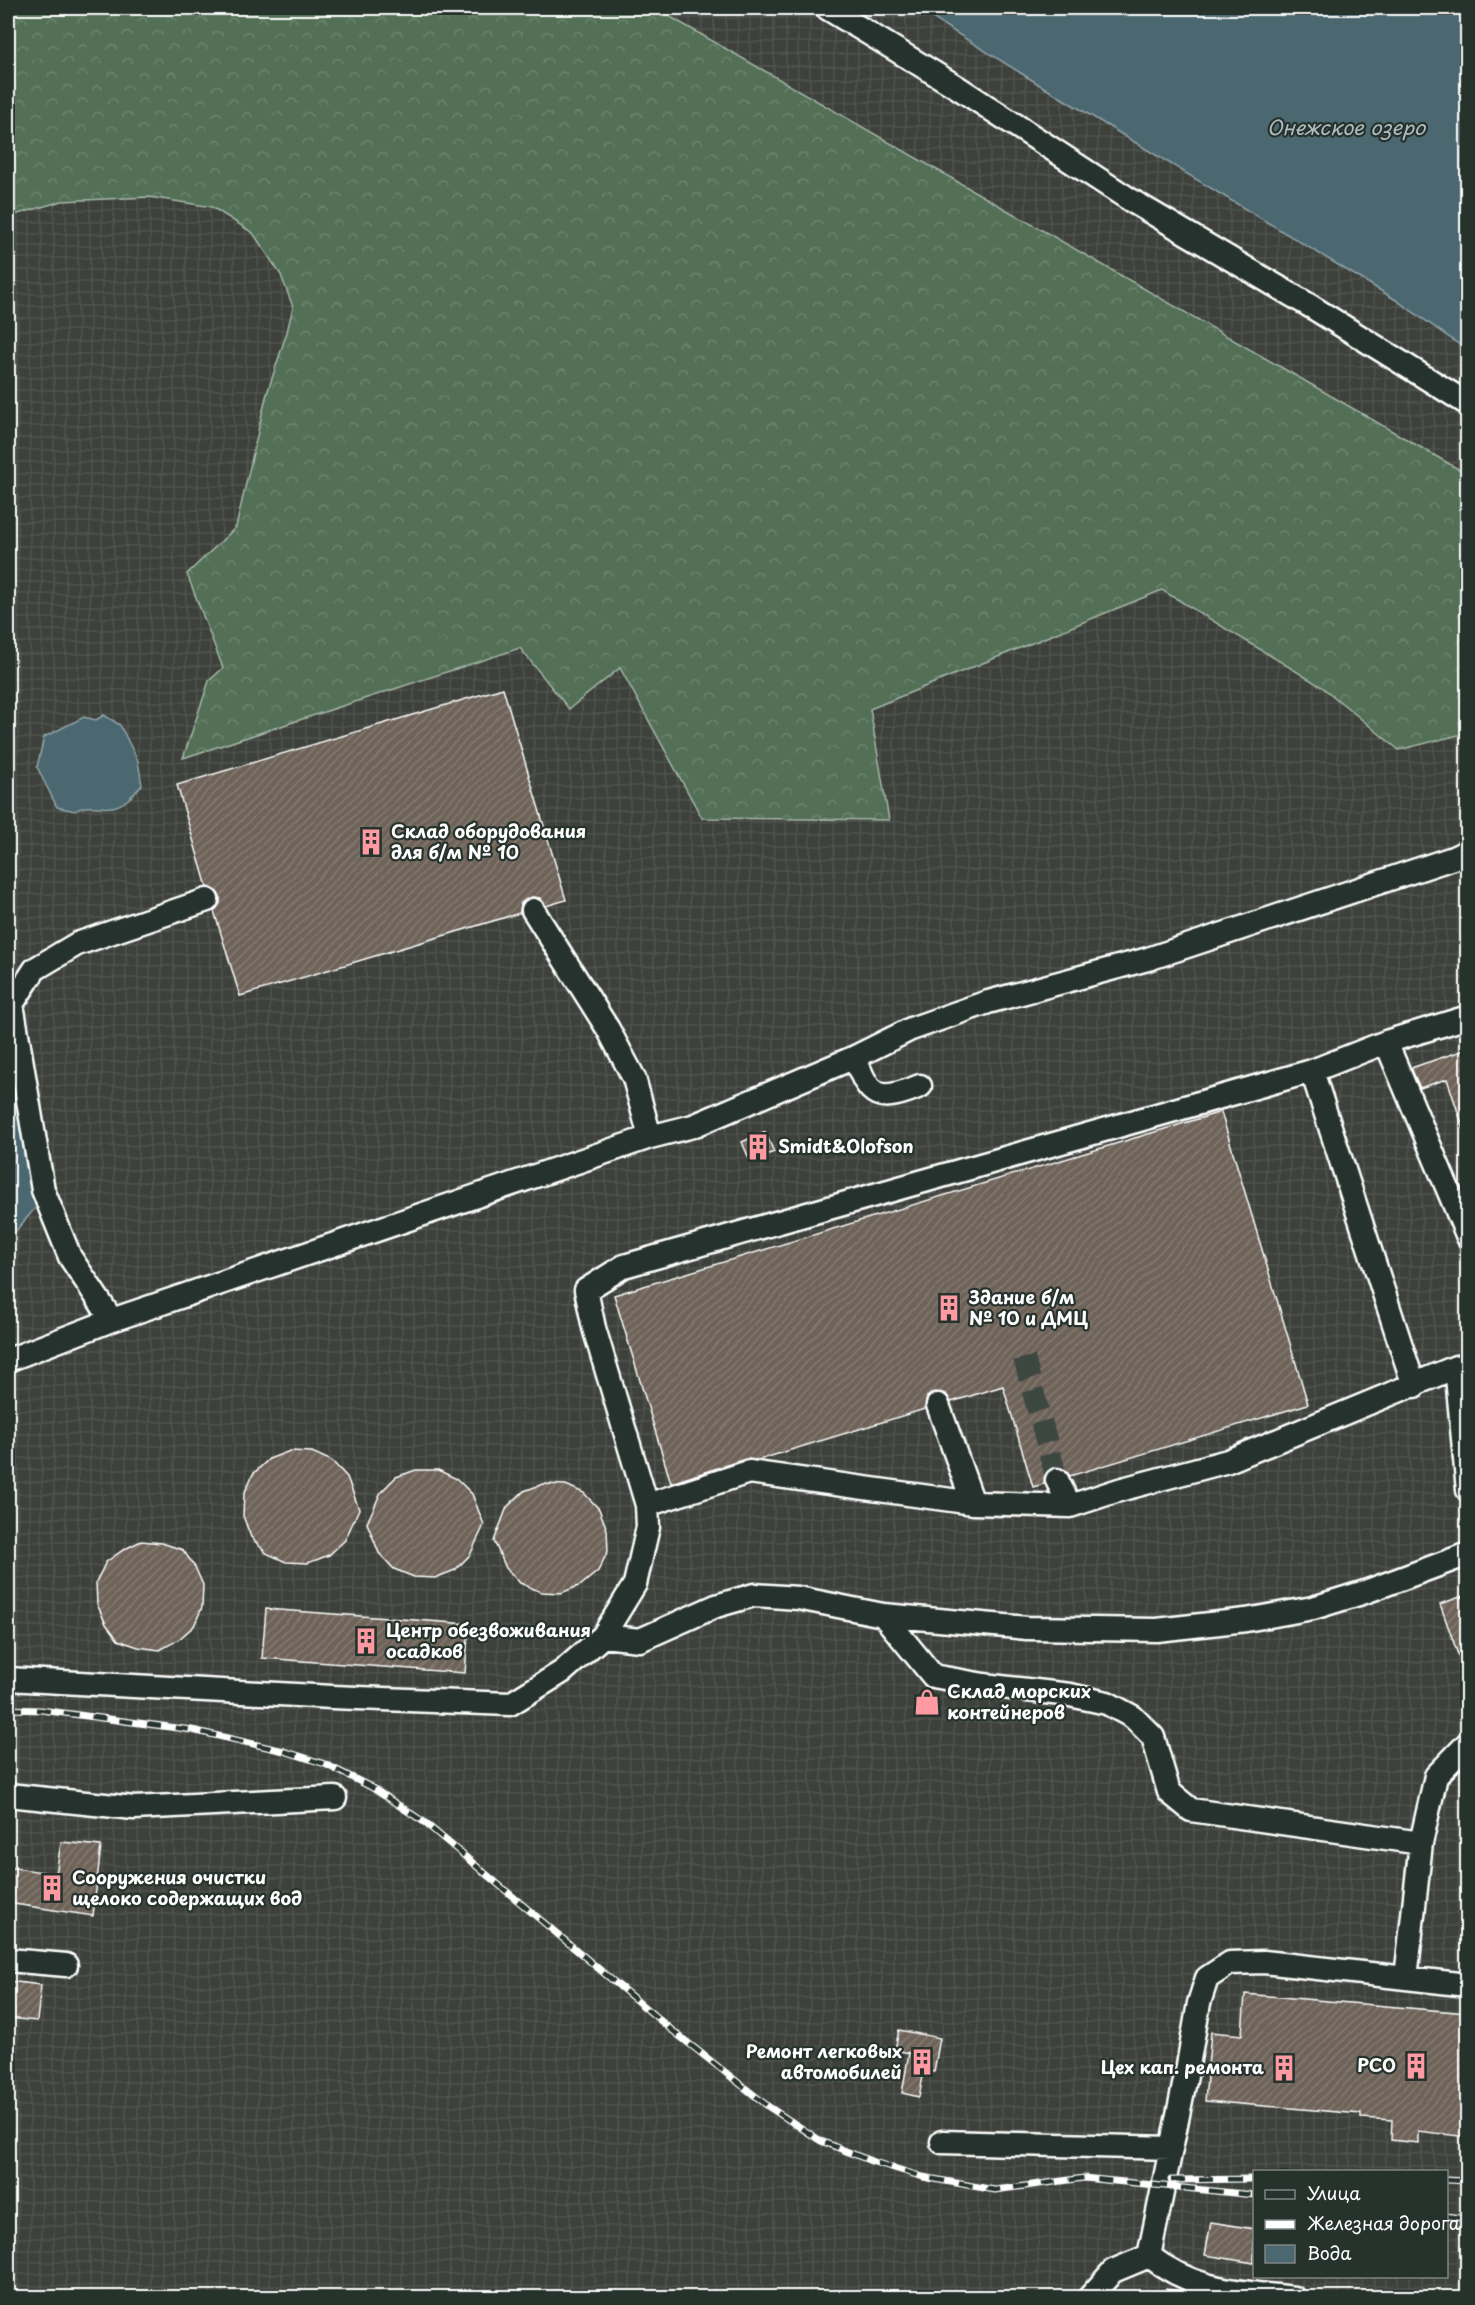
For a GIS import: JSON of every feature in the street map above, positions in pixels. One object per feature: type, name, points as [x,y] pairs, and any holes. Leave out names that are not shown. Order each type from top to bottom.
[{"type":"lane","points":[[827,8],[957,87],[1132,201],[1312,307],[1467,404]]},
{"type":"lane","points":[[8,1360],[112,1320],[650,1137],[693,1126],[855,1057],[910,1029],[988,1002],[1148,959],[1453,858],[1467,851]]},
{"type":"lane","points":[[112,1320],[70,1257],[43,1190],[12,1004],[35,969],[77,944],[207,900]]},
{"type":"lane","points":[[532,910],[608,1029],[634,1078],[650,1137]]},
{"type":"lane","points":[[8,1679],[332,1697],[510,1704],[562,1672],[603,1636],[635,1584],[648,1527],[647,1505],[594,1328],[586,1290],[624,1266],[1312,1071],[1386,1042],[1467,1017]]},
{"type":"lane","points":[[1386,1042],[1467,1238]]},
{"type":"lane","points":[[855,1057],[863,1080],[871,1092],[886,1096],[903,1093],[920,1086]]},
{"type":"lane","points":[[1312,1071],[1414,1386]]},
{"type":"lane","points":[[647,1505],[749,1472],[973,1503],[1070,1506],[1119,1490],[1228,1461],[1462,1366],[1467,1490]]},
{"type":"lane","points":[[938,1405],[973,1503]]},
{"type":"lane","points":[[1057,1480],[1070,1506]]},
{"type":"lane","points":[[603,1636],[640,1640],[716,1606],[754,1595],[798,1598],[883,1615],[1027,1628],[1157,1630],[1246,1620],[1313,1608],[1365,1592],[1467,1554]]},
{"type":"lane","points":[[883,1615],[933,1676],[1098,1701],[1107,1703],[1133,1717],[1153,1737],[1168,1792],[1191,1810],[1421,1843]]},
{"type":"lane","points":[[1406,1978],[1421,1843],[1436,1776],[1467,1743]]},
{"type":"lane","points":[[8,1795],[134,1808],[335,1798]]},
{"type":"lane","points":[[8,1960],[66,1965]]},
{"type":"lane","points":[[1149,2256],[1199,2003],[1208,1978],[1230,1963],[1264,1962],[1467,1984]]},
{"type":"lane","points":[[942,2142],[1171,2148]]},
{"type":"lane","points":[[1089,2298],[1113,2271],[1149,2256]]},
{"type":"lane","points":[[1149,2256],[1169,2271],[1210,2288],[1294,2298]]},
{"type":"shaded area","points":[[8,8],[916,8],[1396,300],[1467,350],[1467,2297],[8,2298]]},
{"type":"green space","points":[[8,8],[655,8],[1467,474],[1467,733],[1399,750],[1322,687],[1162,590],[870,709],[889,820],[702,818],[620,668],[569,709],[520,648],[183,758],[209,681],[223,668],[187,574],[236,527],[266,397],[293,307],[281,275],[253,233],[212,207],[149,197],[62,201],[8,217]]},
{"type":"water","name":"Онежское озеро","points":[[916,8],[1467,8],[1467,350],[1396,300]]},
{"type":"water","points":[[104,715],[120,725],[138,761],[142,785],[129,799],[116,806],[88,807],[75,811],[57,807],[37,767],[44,737],[84,717],[96,720]]},
{"type":"water","points":[[8,1063],[37,1206],[8,1240]]},
{"type":"building","name":"Склад оборудования для б/м № 10","points":[[503,688],[566,900],[546,906],[540,898],[532,897],[521,903],[520,913],[240,996],[214,911],[220,903],[220,896],[215,890],[207,887],[177,785]]},
{"type":"building","points":[[1467,1049],[1467,1133],[1465,1133],[1447,1079],[1420,1088],[1411,1068]]},
{"type":"building","name":"Здание б/м № 10 и ДМЦ","points":[[1221,1112],[1308,1404],[1070,1476],[1064,1468],[1052,1468],[1045,1473],[1044,1484],[1033,1487],[1003,1386],[951,1402],[946,1394],[934,1392],[927,1397],[925,1409],[758,1460],[745,1459],[671,1483],[614,1295]]},
{"type":"building","name":"Smidt&Olofson","points":[[765,1132],[774,1152],[750,1161],[742,1142]]},
{"type":"building","points":[[290,1451],[312,1452],[332,1461],[347,1477],[359,1509],[345,1540],[329,1555],[308,1563],[286,1562],[266,1553],[251,1537],[243,1516],[244,1494],[253,1474],[269,1459]]},
{"type":"building","points":[[416,1470],[438,1470],[457,1479],[472,1494],[484,1525],[470,1555],[455,1570],[435,1578],[414,1577],[394,1569],[379,1553],[367,1523],[381,1492],[396,1477]]},
{"type":"building","points":[[543,1484],[566,1485],[584,1493],[599,1509],[607,1530],[608,1551],[598,1571],[581,1585],[561,1593],[541,1592],[520,1583],[506,1568],[494,1541],[507,1507],[524,1491]]},
{"type":"building","points":[[141,1541],[162,1543],[183,1550],[195,1567],[203,1585],[202,1607],[194,1626],[178,1640],[160,1650],[138,1647],[118,1640],[106,1624],[97,1604],[96,1582],[106,1562]]},
{"type":"building","points":[[1463,1596],[1467,1610],[1467,1674],[1465,1674],[1440,1604]]},
{"type":"building","name":"Центр обезвоживания осадков","points":[[266,1609],[469,1624],[465,1673],[262,1658]]},
{"type":"building","name":"Сооружения очистки щелоко содержащих вод","points":[[61,1842],[101,1846],[93,1916],[8,1903],[8,1867],[56,1874]]},
{"type":"building","points":[[8,1981],[41,1985],[37,2021],[8,2018]]},
{"type":"building","points":[[1245,1994],[1467,2013],[1467,2137],[1418,2131],[1418,2143],[1391,2140],[1392,2120],[1361,2118],[1361,2114],[1205,2101],[1211,2032],[1242,2035]]},
{"type":"building","name":"Ремонт легковых автомобилей","points":[[899,2030],[940,2038],[934,2072],[924,2071],[919,2097],[902,2093],[909,2053],[895,2050]]},
{"type":"building","points":[[1211,2222],[1253,2229],[1253,2263],[1205,2255]]},
{"type":"tunnel","points":[[1024,1358],[1057,1480]]},
{"type":"railway","points":[[8,1709],[41,1710],[192,1730],[284,1751],[325,1764],[371,1787],[424,1822],[668,2027],[769,2107],[821,2141],[871,2161],[923,2177],[995,2190],[1084,2178],[1253,2195]]},
{"type":"railway","points":[[1171,2180],[1253,2179]]},
{"type":"railway","points":[[1448,2180],[1468,2181]]},
{"type":"railway","points":[[1448,2216],[1468,2219]]},
{"type":"railway","points":[[1166,2292],[1209,2298]]},
{"type":"place","name":"Склад оборудования для б/м № 10","points":[[371,842]]},
{"type":"place","name":"Smidt&Olofson","points":[[758,1147]]},
{"type":"place","name":"Здание б/м № 10 и ДМЦ","points":[[949,1308]]},
{"type":"place","name":"Центр обезвоживания осадков","points":[[366,1641]]},
{"type":"place","name":"Склад морских контейнеров","points":[[927,1702]]},
{"type":"place","name":"Сооружения очистки щелоко содержащих вод","points":[[52,1888]]},
{"type":"place","name":"Ремонт легковых автомобилей","points":[[922,2062]]},
{"type":"place","name":"РСО","points":[[1416,2066]]},
{"type":"place","name":"Цех кап. ремонта","points":[[1284,2068]]}]
